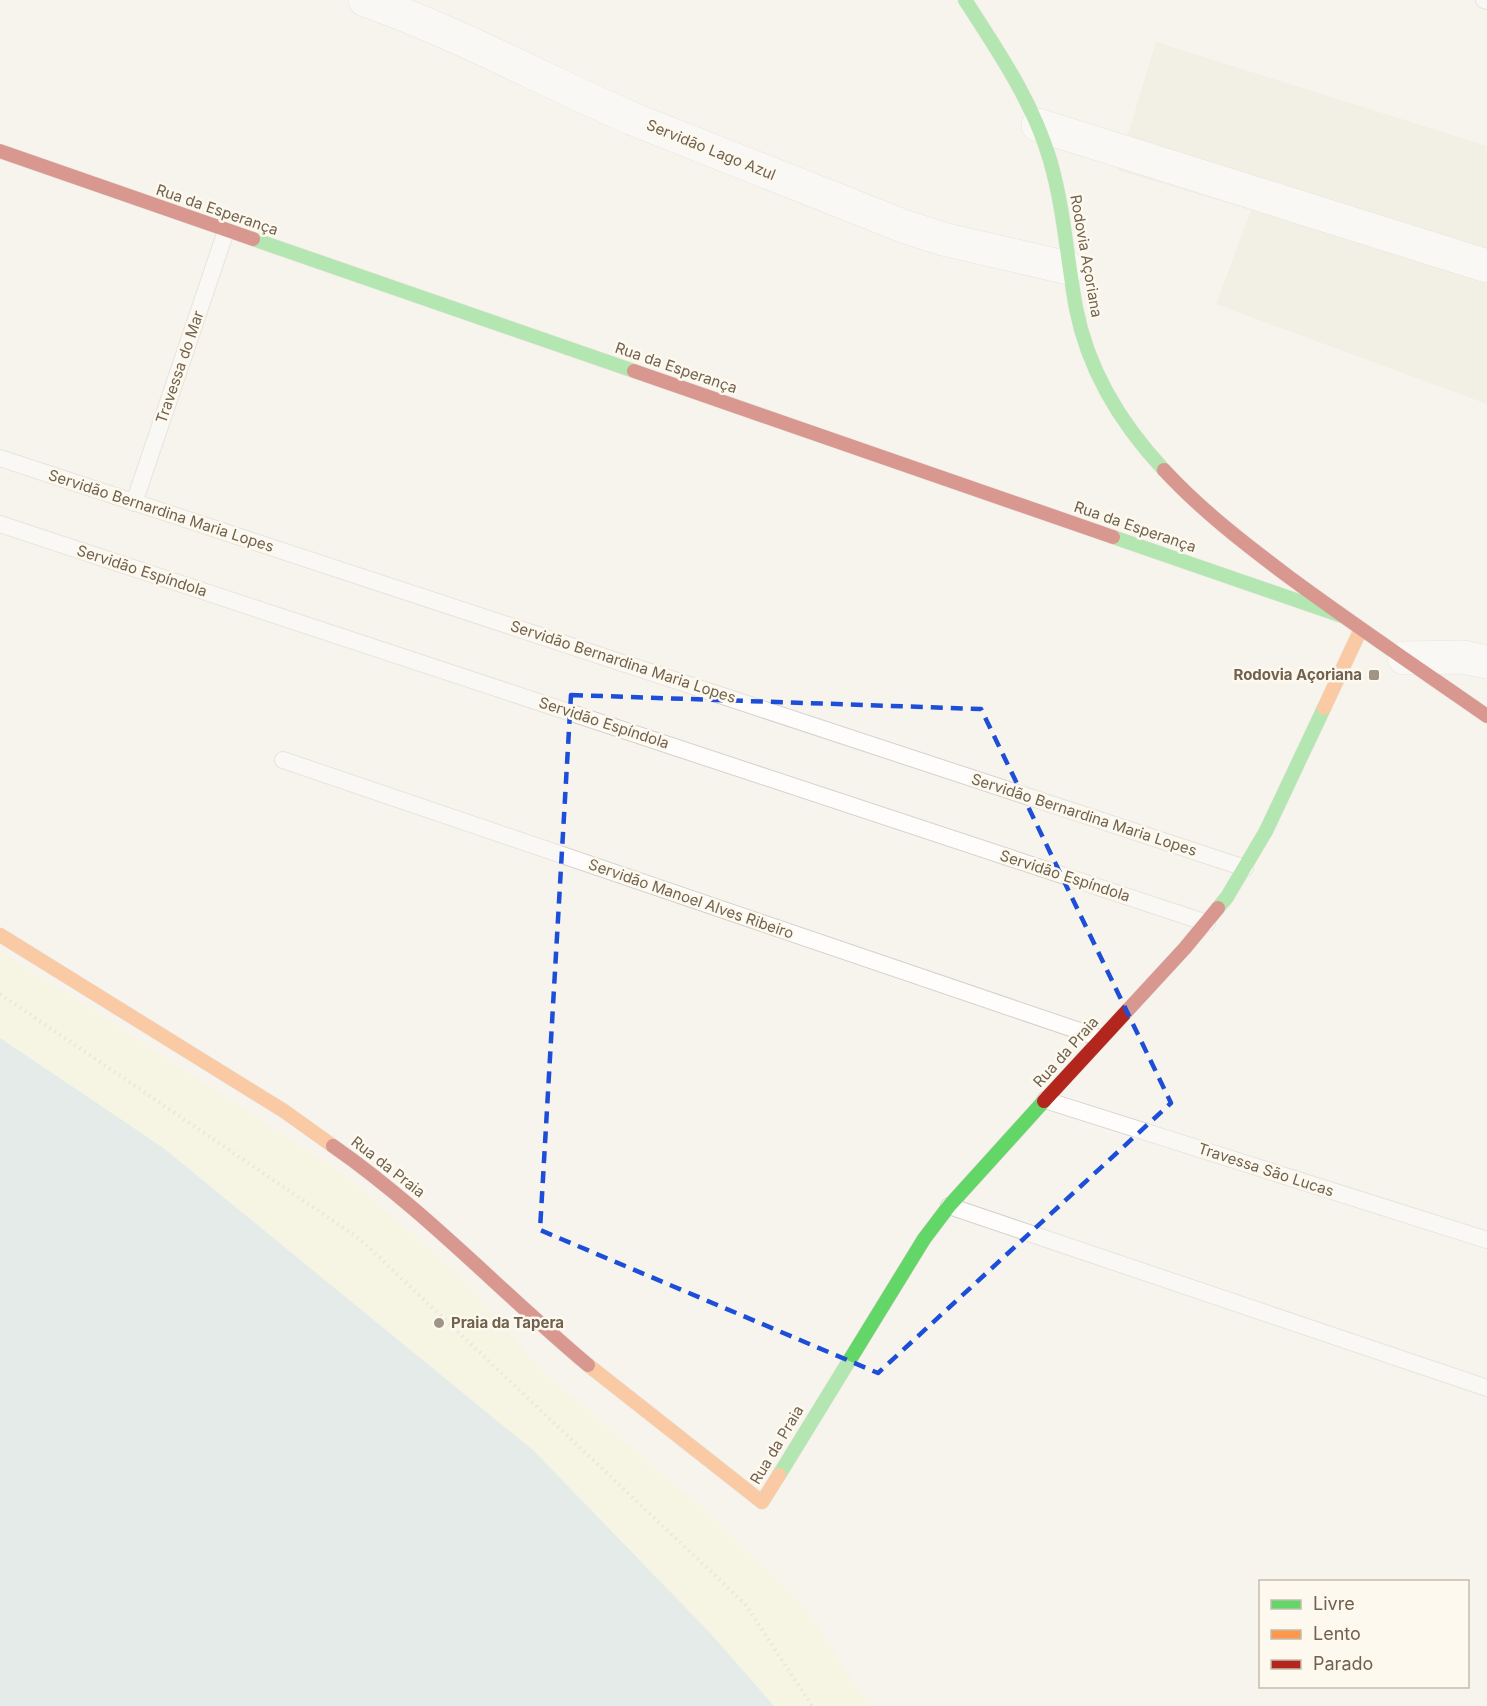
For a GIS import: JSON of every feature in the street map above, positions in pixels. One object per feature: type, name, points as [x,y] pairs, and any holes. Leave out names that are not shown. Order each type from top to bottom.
[{"type":"street","name":"Servidão Lago Azul","points":[[365,0],[455,35],[633,119],[903,226],[1068,268]]},
{"type":"street","name":"Rodovia Açoriana","points":[[965,0],[1021,90],[1038,125],[1051,160],[1060,203],[1068,268],[1078,316],[1091,359],[1113,405],[1147,452],[1188,496],[1245,545],[1341,616],[1487,716]]},
{"type":"street","points":[[1038,125],[1487,266]]},
{"type":"street","name":"Rua da Esperança","points":[[0,151],[1341,616]]},
{"type":"street","name":"Rua da Praia","points":[[0,934],[284,1111],[362,1166],[416,1210],[552,1335],[611,1385],[762,1502],[889,1293],[924,1239],[949,1206],[1207,922],[1227,897],[1287,789],[1361,630]]},
{"type":"street","points":[[1404,658],[1463,657],[1487,662]]},
{"type":"lane","name":"Travessa do Mar","points":[[134,503],[226,231]]},
{"type":"lane","name":"Servidão Bernardina Maria Lopes","points":[[0,458],[1245,868]]},
{"type":"lane","name":"Servidão Espíndola","points":[[0,524],[1207,922]]},
{"type":"lane","name":"Servidão Manoel Alves Ribeiro","points":[[283,760],[1100,1038]]},
{"type":"lane","name":"Travessa São Lucas","points":[[1045,1100],[1487,1240]]},
{"type":"lane","points":[[949,1206],[1487,1388]]},
{"type":"path","points":[[0,994],[360,1239],[746,1605],[812,1706]]},
{"type":"highlighted area","points":[[571,695],[981,709],[1171,1103],[878,1373],[540,1230]]},
{"type":"shaded area","points":[[1156,42],[1487,146],[1487,404],[1216,304],[1251,210],[1117,170]]},
{"type":"shaded area","points":[[0,1038],[162,1147],[534,1451],[710,1633],[774,1706],[0,1706]]},
{"type":"sand","name":"Praia da Tapera","points":[[0,950],[344,1174],[456,1272],[546,1374],[714,1518],[805,1607],[870,1706],[774,1706],[710,1633],[534,1451],[162,1147],[0,1038]]},
{"type":"traffic: fast","points":[[965,0],[1014,77],[1043,139],[1059,196],[1076,308],[1089,353],[1120,415],[1164,470]]},
{"type":"traffic: fast","points":[[253,239],[634,371]]},
{"type":"traffic: fast","points":[[1113,537],[1342,616]]},
{"type":"traffic: fast","points":[[1218,908],[1227,897],[1266,831],[1324,708]]},
{"type":"traffic: fast","points":[[779,1475],[924,1239],[949,1206],[1044,1101]]},
{"type":"traffic: slow","points":[[1324,708],[1361,629]]},
{"type":"traffic: slow","points":[[0,935],[284,1111],[333,1146]]},
{"type":"traffic: slow","points":[[588,1365],[762,1502],[779,1475]]},
{"type":"traffic: jam","points":[[0,151],[253,239]]},
{"type":"traffic: jam","points":[[634,371],[1113,537]]},
{"type":"traffic: jam","points":[[1164,470],[1208,513],[1273,565],[1487,716]]},
{"type":"traffic: jam","points":[[1044,1101],[1185,948],[1218,908]]},
{"type":"traffic: jam","points":[[333,1146],[400,1197],[588,1365]]},
{"type":"place","name":"Rodovia Açoriana","points":[[1374,675]]},
{"type":"place","name":"Praia da Tapera","points":[[439,1323]]}]
